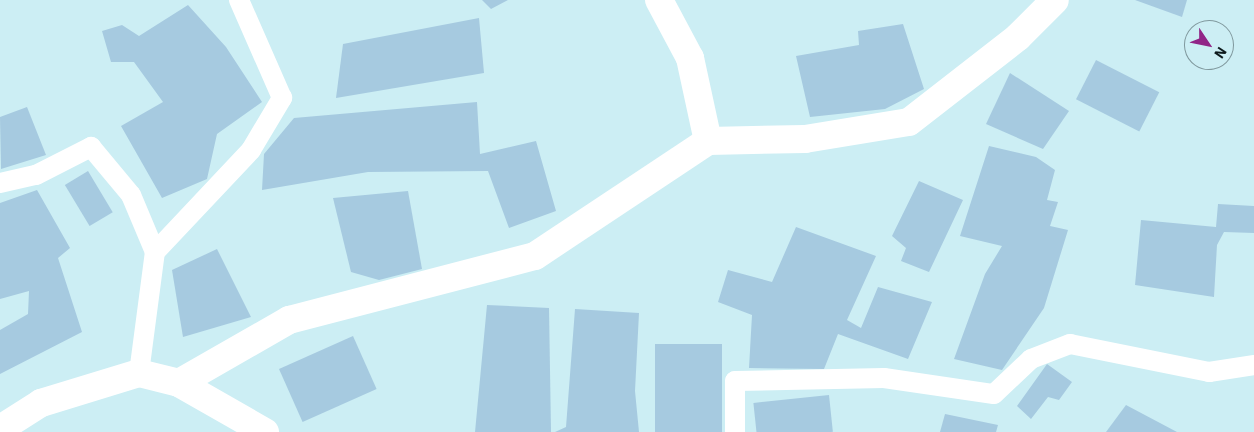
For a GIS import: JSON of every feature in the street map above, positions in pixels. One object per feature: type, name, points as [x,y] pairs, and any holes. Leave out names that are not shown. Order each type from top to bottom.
[{"type":"street","points":[[659,0],[690,58],[708,141]]},
{"type":"street","points":[[179,383],[289,320],[535,256],[708,141],[805,139],[909,122],[1018,37],[1055,0]]},
{"type":"street","points":[[0,429],[41,403],[139,373],[179,383],[255,428]]},
{"type":"lane","points":[[154,252],[251,150],[282,98],[239,0]]},
{"type":"lane","points":[[0,183],[36,175],[91,147],[131,195],[154,252],[139,373]]},
{"type":"lane","points":[[735,432],[735,381],[884,378],[994,394],[1031,359],[1070,344],[1209,372],[1254,364]]},
{"type":"building","points":[[482,0],[508,0],[491,9]]},
{"type":"building","points":[[1135,0],[1187,0],[1182,17]]},
{"type":"building","points":[[188,5],[226,47],[262,102],[217,134],[207,179],[162,198],[121,126],[163,102],[134,62],[111,62],[102,31],[122,25],[139,36]]},
{"type":"building","points":[[479,18],[484,73],[336,98],[343,44]]},
{"type":"building","points":[[903,24],[924,89],[885,109],[810,117],[796,56],[859,45],[858,31]]},
{"type":"building","points":[[1096,60],[1159,92],[1139,131],[1076,99]]},
{"type":"building","points":[[1010,73],[1069,111],[1043,149],[986,124]]},
{"type":"building","points":[[477,102],[480,154],[536,141],[556,211],[509,228],[488,171],[368,172],[262,190],[264,154],[294,118]]},
{"type":"building","points":[[27,107],[46,155],[1,169],[0,117]]},
{"type":"building","points":[[989,146],[1036,157],[1055,170],[1047,200],[1058,202],[1050,226],[1068,230],[1044,308],[1002,370],[954,359],[985,274],[1002,246],[960,236]]},
{"type":"building","points":[[88,171],[113,212],[90,226],[65,185]]},
{"type":"building","points":[[919,181],[963,200],[929,272],[901,261],[906,248],[892,236]]},
{"type":"building","points":[[37,190],[70,248],[58,258],[82,332],[0,374],[0,330],[28,314],[29,291],[0,299],[0,203]]},
{"type":"building","points":[[408,191],[422,269],[379,280],[351,272],[333,198]]},
{"type":"building","points":[[1218,204],[1254,206],[1254,233],[1224,232],[1217,245],[1214,297],[1135,285],[1141,220],[1216,227]]},
{"type":"building","points":[[796,227],[876,256],[847,320],[861,328],[878,287],[932,302],[908,359],[838,334],[824,369],[749,368],[752,315],[718,302],[728,270],[772,282]]},
{"type":"building","points":[[217,249],[251,317],[183,337],[172,270]]},
{"type":"building","points":[[487,305],[549,308],[551,432],[475,432]]},
{"type":"building","points":[[575,309],[639,313],[635,391],[639,432],[555,432],[566,427]]},
{"type":"building","points":[[353,336],[377,389],[303,422],[279,369]]},
{"type":"building","points":[[655,344],[722,344],[722,432],[655,432]]},
{"type":"building","points":[[1047,364],[1072,382],[1059,400],[1048,397],[1031,419],[1017,406]]},
{"type":"building","points":[[829,395],[833,432],[756,432],[753,403]]},
{"type":"building","points":[[1126,405],[1177,432],[1106,432]]},
{"type":"building","points":[[945,414],[998,425],[996,432],[940,432]]}]
